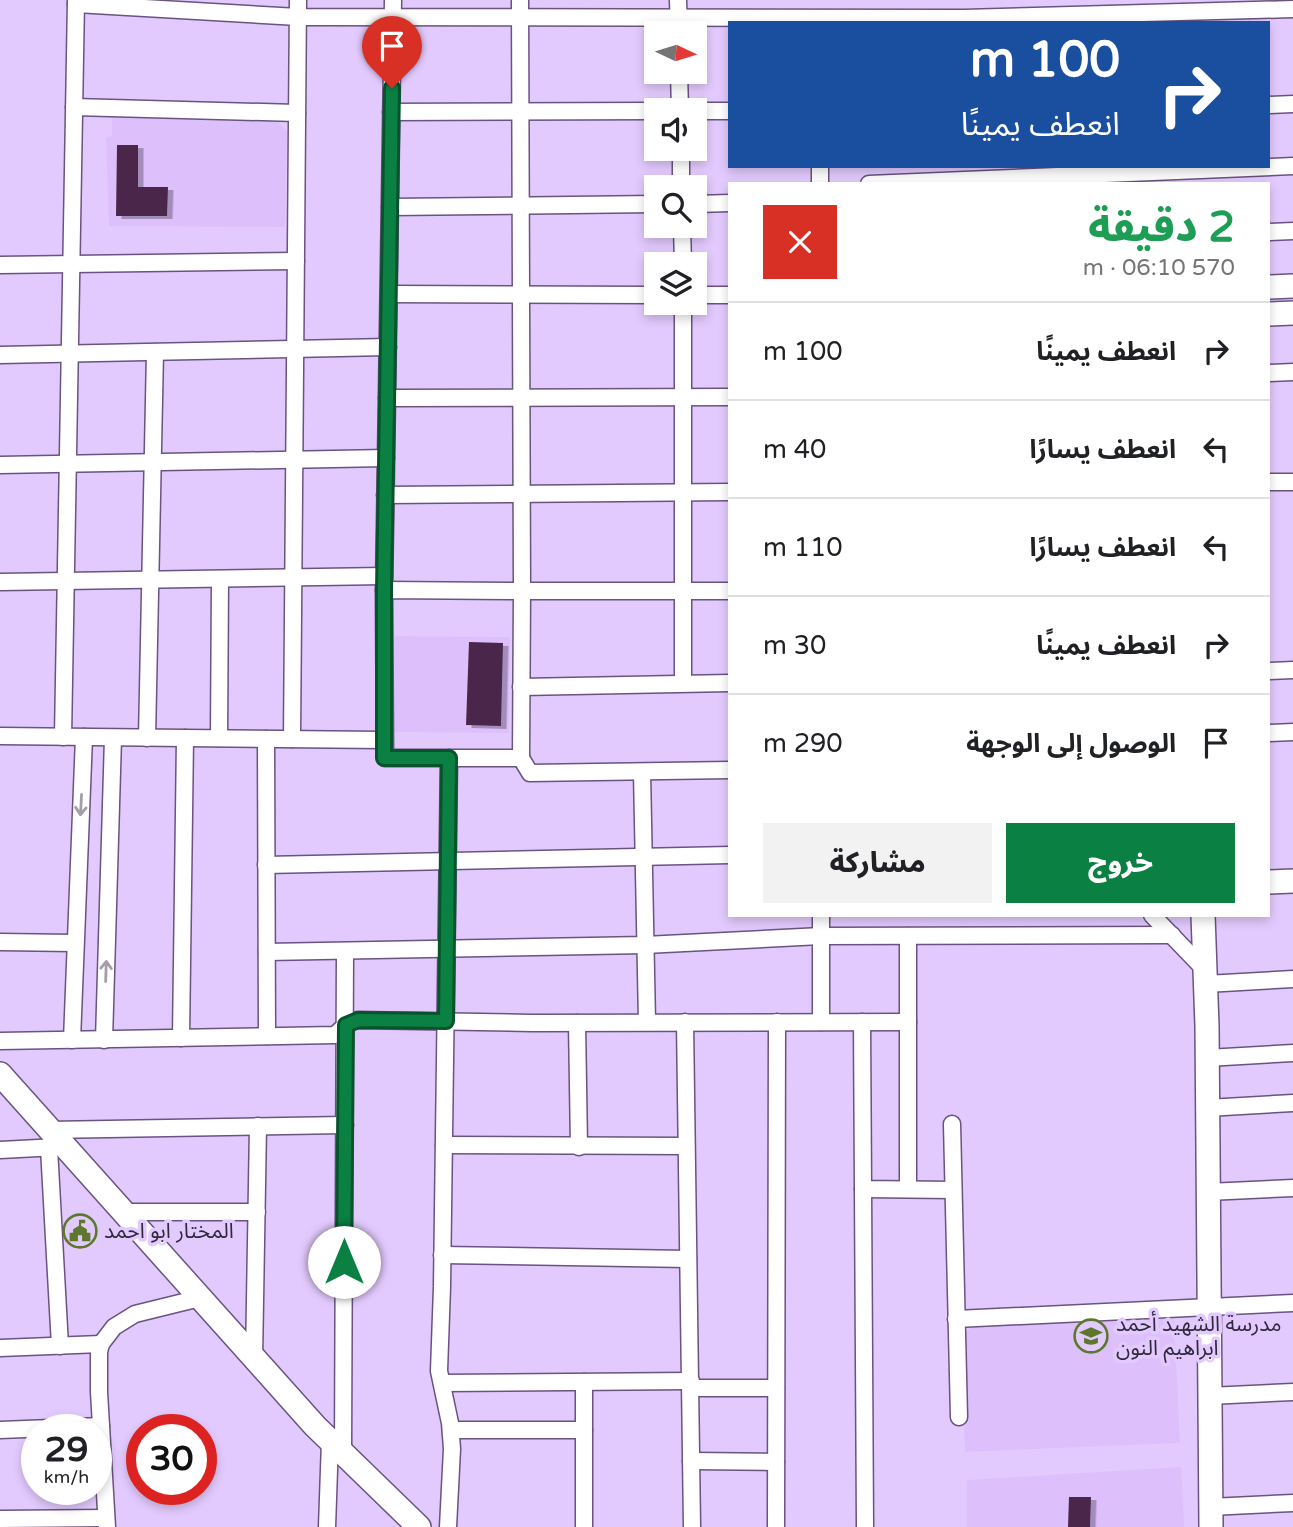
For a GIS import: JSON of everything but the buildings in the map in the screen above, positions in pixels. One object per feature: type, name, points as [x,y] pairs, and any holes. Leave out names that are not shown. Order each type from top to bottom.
[{"type":"street","points":[[292,739],[298,0]]},
{"type":"street","points":[[823,0],[823,20]]},
{"type":"street","points":[[63,737],[76,2],[298,17],[393,8],[678,8],[823,20],[1293,9]]},
{"type":"street","points":[[393,8],[385,495],[384,758],[521,758]]},
{"type":"street","points":[[520,8],[521,758],[530,773],[728,770]]},
{"type":"street","points":[[1270,105],[1293,104]]},
{"type":"street","points":[[74,107],[297,113]]},
{"type":"street","points":[[391,112],[644,111]]},
{"type":"street","points":[[707,111],[728,111]]},
{"type":"street","points":[[1270,167],[1293,166]]},
{"type":"street","points":[[923,182],[1252,168]]},
{"type":"street","points":[[707,204],[728,203]]},
{"type":"street","points":[[390,207],[644,204]]},
{"type":"street","points":[[1270,232],[1293,231]]},
{"type":"street","points":[[0,265],[296,261]]},
{"type":"street","points":[[1270,287],[1293,286]]},
{"type":"street","points":[[389,294],[644,295]]},
{"type":"street","points":[[707,295],[728,296]]},
{"type":"street","points":[[1270,314],[1293,313]]},
{"type":"street","points":[[683,683],[684,315]]},
{"type":"street","points":[[0,355],[388,347]]},
{"type":"street","points":[[147,738],[155,352]]},
{"type":"street","points":[[1270,373],[1293,372]]},
{"type":"street","points":[[387,398],[728,397]]},
{"type":"street","points":[[0,465],[386,458]]},
{"type":"street","points":[[1270,482],[1293,482]]},
{"type":"street","points":[[385,495],[728,492]]},
{"type":"street","points":[[0,582],[293,578],[522,591],[728,591]]},
{"type":"street","points":[[219,738],[220,579]]},
{"type":"street","points":[[1270,671],[1293,670]]},
{"type":"street","points":[[521,687],[728,683]]},
{"type":"street","points":[[1270,733],[1293,732]]},
{"type":"street","points":[[0,736],[384,740]]},
{"type":"street","points":[[72,1040],[84,737]]},
{"type":"street","points":[[104,1040],[113,738]]},
{"type":"street","points":[[181,1038],[185,738]]},
{"type":"street","points":[[266,739],[267,1036]]},
{"type":"street","points":[[448,1527],[451,1430],[439,1371],[439,1356],[449,758]]},
{"type":"street","points":[[642,772],[647,1022]]},
{"type":"street","points":[[267,865],[728,855]]},
{"type":"street","points":[[1270,882],[1293,881]]},
{"type":"street","points":[[821,917],[821,1022]]},
{"type":"street","points":[[1154,917],[1205,977]]},
{"type":"street","points":[[1203,917],[1208,1108],[1210,1517],[1293,1503]]},
{"type":"street","points":[[267,952],[645,945],[821,936],[1172,935]]},
{"type":"street","points":[[908,936],[908,1189]]},
{"type":"street","points":[[0,942],[74,943]]},
{"type":"street","points":[[327,1527],[337,1447],[345,1125],[345,951]]},
{"type":"street","points":[[1205,977],[1293,979]]},
{"type":"street","points":[[0,1041],[335,1035],[346,1025],[358,1020],[577,1023],[908,1022]]},
{"type":"street","points":[[685,1022],[692,1527]]},
{"type":"street","points":[[776,1527],[777,1022]]},
{"type":"street","points":[[862,1022],[865,1527]]},
{"type":"street","points":[[577,1023],[579,1147]]},
{"type":"street","points":[[1207,1058],[1293,1053]]},
{"type":"street","points":[[0,1074],[55,1141],[123,1212],[254,1359],[337,1447],[419,1527]]},
{"type":"street","points":[[1208,1108],[1293,1103]]},
{"type":"street","points":[[952,1124],[959,1417]]},
{"type":"street","points":[[0,1150],[55,1141],[258,1126],[345,1125]]},
{"type":"street","points":[[254,1359],[258,1126]]},
{"type":"street","points":[[55,1141],[60,1346]]},
{"type":"street","points":[[444,1145],[686,1146]]},
{"type":"street","points":[[1208,1192],[1293,1188]]},
{"type":"street","points":[[863,1189],[953,1190]]},
{"type":"street","points":[[123,1212],[257,1212]]},
{"type":"street","points":[[442,1255],[688,1259]]},
{"type":"street","points":[[101,1414],[99,1352],[114,1327],[135,1314],[200,1298]]},
{"type":"street","points":[[956,1319],[1293,1303]]},
{"type":"street","points":[[0,1348],[102,1344]]},
{"type":"street","points":[[442,1383],[583,1382],[776,1388]]},
{"type":"street","points":[[583,1382],[584,1527]]},
{"type":"street","points":[[1209,1396],[1293,1392]]},
{"type":"street","points":[[0,1430],[21,1429]]},
{"type":"street","points":[[451,1430],[584,1430]]},
{"type":"street","points":[[691,1461],[776,1462]]},
{"type":"street","points":[[0,1519],[29,1523],[107,1523],[106,1505]]},
{"type":"shaded area","points":[[112,117],[277,121],[287,131],[285,227],[109,226],[106,138],[112,135]]},
{"type":"shaded area","points":[[394,636],[510,637],[509,733],[393,732]]},
{"type":"shaded area","points":[[1167,1315],[1174,1319],[1180,1443],[965,1452],[961,1337],[970,1328]]},
{"type":"shaded area","points":[[1181,1467],[1184,1527],[967,1527],[967,1480]]},
{"type":"place","name":"المختار ابو احمد","points":[[80,1231]]},
{"type":"place","name":"مدرسة الشهيد أحمد ابراهيم النون","points":[[1091,1336]]},
{"type":"route","points":[[344,1262],[346,1025],[358,1020],[446,1021],[449,758],[384,758],[392,88]]}]
